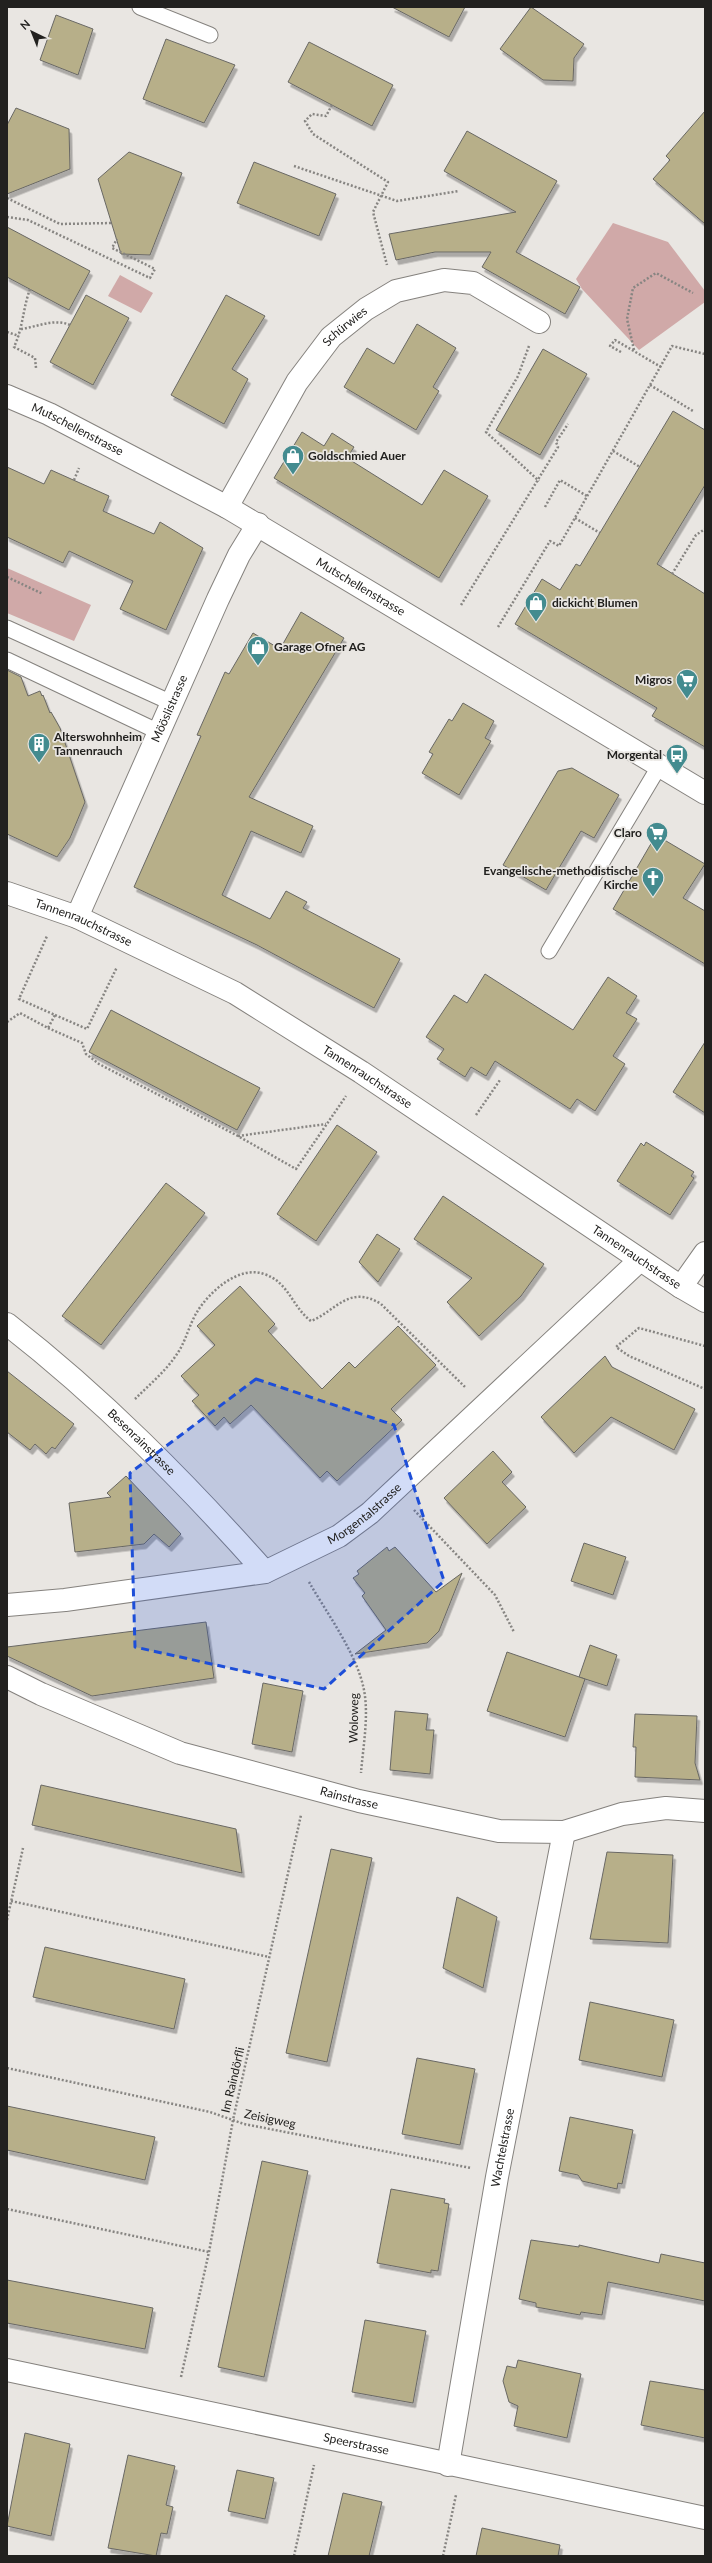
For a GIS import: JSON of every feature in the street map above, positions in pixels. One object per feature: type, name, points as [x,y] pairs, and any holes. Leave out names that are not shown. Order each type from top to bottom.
[{"type":"street","name":"Schürwies","points":[[227,507],[297,382],[331,337],[366,309],[396,291],[444,280],[473,283],[539,322]]},
{"type":"street","name":"Mutschellenstrasse","points":[[7,396],[49,414],[258,524],[660,764],[705,793]]},
{"type":"street","name":"Mööslistrasse","points":[[77,917],[239,555],[258,524]]},
{"type":"street","name":"Tannenrauchstrasse","points":[[7,893],[77,917],[234,993],[368,1077],[640,1260],[705,1301]]},
{"type":"street","points":[[681,1287],[705,1253]]},
{"type":"street","name":"Morgentalstrasse","points":[[7,1604],[65,1600],[265,1572],[339,1536],[370,1513],[640,1260]]},
{"type":"street","name":"Besenrainstrasse","points":[[7,1324],[87,1389],[131,1429],[175,1473],[265,1572]]},
{"type":"street","name":"Rainstrasse","points":[[7,1677],[41,1694],[180,1753],[359,1801],[499,1831],[564,1832],[622,1814],[666,1808],[705,1811]]},
{"type":"street","name":"Wachtelstrasse","points":[[448,2464],[497,2177],[564,1832]]},
{"type":"street","name":"Speerstrasse","points":[[7,2370],[321,2435],[448,2464],[705,2518]]},
{"type":"lane","points":[[140,7],[210,35]]},
{"type":"lane","points":[[7,628],[172,702]]},
{"type":"lane","points":[[7,660],[159,732]]},
{"type":"lane","points":[[550,951],[660,764]]},
{"type":"path","points":[[332,105],[326,116],[312,114],[305,121],[313,134],[388,182],[373,212],[389,271]]},
{"type":"path","points":[[294,166],[397,201],[459,191]]},
{"type":"path","points":[[7,198],[60,224],[112,223]]},
{"type":"path","points":[[7,217],[28,220],[150,278],[154,269],[112,248],[117,239]]},
{"type":"path","points":[[634,350],[627,319],[634,288],[656,273],[693,293]]},
{"type":"path","points":[[30,289],[23,307],[21,329],[14,347],[35,358],[36,368]]},
{"type":"path","points":[[21,329],[62,321],[70,325]]},
{"type":"path","points":[[539,322],[518,376],[486,432],[539,481]]},
{"type":"path","points":[[7,332],[19,336]]},
{"type":"path","points":[[621,352],[610,346],[615,340],[661,367]]},
{"type":"path","points":[[498,627],[550,541],[559,546],[672,346],[705,354]]},
{"type":"path","points":[[650,385],[693,411]]},
{"type":"path","points":[[461,605],[539,481],[558,446],[556,442],[568,424]]},
{"type":"path","points":[[613,451],[640,467]]},
{"type":"path","points":[[74,480],[79,468]]},
{"type":"path","points":[[545,507],[560,480],[587,496]]},
{"type":"path","points":[[575,518],[600,533]]},
{"type":"path","points":[[672,574],[696,535],[705,529]]},
{"type":"path","points":[[7,577],[43,594]]},
{"type":"path","points":[[48,932],[20,999],[87,1029],[121,960]]},
{"type":"path","points":[[7,1022],[20,1013],[48,1028],[82,1043],[86,1054],[99,1064],[238,1136],[296,1169],[347,1094]]},
{"type":"path","points":[[48,1028],[56,1015]]},
{"type":"path","points":[[476,1115],[500,1080]]},
{"type":"path","points":[[238,1136],[327,1124]]},
{"type":"path","points":[[133,1402],[177,1354],[197,1312],[211,1294],[231,1279],[247,1273],[264,1273],[281,1283],[292,1296],[303,1315],[311,1321],[320,1317],[335,1304],[353,1298],[370,1297],[380,1304],[470,1392]]},
{"type":"path","points":[[705,1346],[639,1328],[616,1347],[629,1356],[705,1389]]},
{"type":"path","points":[[409,1505],[495,1595],[514,1632]]},
{"type":"path","name":"Woloweg","points":[[307,1578],[359,1670],[365,1692],[359,1801]]},
{"type":"path","name":"Im Raindörfli","points":[[181,2377],[209,2252],[233,2120],[305,1787]]},
{"type":"path","points":[[7,1920],[23,1848]]},
{"type":"path","points":[[11,1901],[269,1957]]},
{"type":"path","name":"Zeisigweg","points":[[7,2068],[210,2112],[233,2120],[476,2169]]},
{"type":"path","points":[[7,2209],[209,2252]]},
{"type":"path","points":[[294,2556],[314,2464]]},
{"type":"path","points":[[443,2556],[456,2494]]},
{"type":"highlighted area","points":[[256,1379],[394,1425],[444,1581],[324,1689],[135,1647],[130,1473]]},
{"type":"shaded area","points":[[613,223],[668,242],[705,291],[705,302],[639,350],[582,289],[576,279]]},
{"type":"shaded area","points":[[120,275],[153,293],[141,313],[108,296]]},
{"type":"shaded area","points":[[7,568],[91,605],[74,641],[7,613]]},
{"type":"building","points":[[392,7],[465,7],[449,37]]},
{"type":"building","points":[[531,7],[584,44],[574,58],[573,81],[543,80],[500,49]]},
{"type":"building","points":[[56,15],[93,29],[78,75],[40,60]]},
{"type":"building","points":[[166,39],[235,65],[204,123],[143,99]]},
{"type":"building","points":[[309,42],[393,85],[372,126],[288,82]]},
{"type":"building","points":[[16,108],[69,129],[70,169],[7,194],[7,125]]},
{"type":"building","points":[[705,111],[705,224],[653,179],[670,160],[666,156]]},
{"type":"building","points":[[467,131],[557,181],[516,252],[580,287],[565,314],[482,267],[491,252],[435,252],[396,260],[389,234],[516,212],[444,171]]},
{"type":"building","points":[[129,152],[182,173],[150,255],[121,254],[98,179]]},
{"type":"building","points":[[254,162],[336,194],[319,236],[237,203]]},
{"type":"building","points":[[7,227],[90,271],[69,310],[7,277]]},
{"type":"building","points":[[86,295],[129,318],[93,385],[50,362]]},
{"type":"building","points":[[226,295],[265,316],[232,369],[248,379],[224,424],[171,395]]},
{"type":"building","points":[[417,324],[456,348],[433,387],[439,391],[416,430],[344,387],[367,348],[394,364]]},
{"type":"building","points":[[543,349],[587,374],[540,455],[496,430]]},
{"type":"building","points":[[673,411],[705,430],[705,485],[657,564],[705,594],[705,747],[652,716],[657,708],[515,624],[542,579],[560,590],[576,564],[580,566]]},
{"type":"building","points":[[302,432],[324,446],[332,433],[354,447],[347,458],[422,505],[444,470],[488,496],[439,578],[274,478]]},
{"type":"building","points":[[7,467],[44,484],[51,470],[109,496],[103,511],[154,534],[160,522],[203,548],[166,630],[120,609],[133,581],[69,551],[63,563],[7,537]]},
{"type":"building","points":[[301,612],[344,638],[249,797],[313,826],[301,853],[251,831],[222,895],[270,919],[286,891],[307,902],[303,908],[400,959],[374,1008],[257,945],[134,887],[201,736],[197,735],[225,672],[229,674],[253,633],[280,649]]},
{"type":"building","name":"Alterswohnheim Tannenrauch","points":[[7,670],[21,677],[28,696],[40,691],[42,696],[43,695],[50,713],[51,712],[60,728],[85,802],[70,838],[57,857],[7,834]]},
{"type":"building","points":[[463,703],[494,721],[485,738],[491,741],[459,795],[422,773],[433,754],[429,752],[449,719],[452,721]]},
{"type":"building","points":[[572,768],[619,795],[594,838],[581,831],[546,890],[503,865],[558,771]]},
{"type":"building","name":"Evangelische-methodistische Kirche","points":[[656,835],[705,864],[683,898],[705,911],[705,964],[613,909]]},
{"type":"building","points":[[485,974],[573,1030],[608,977],[637,996],[626,1013],[637,1019],[613,1056],[625,1064],[595,1111],[577,1099],[570,1109],[495,1061],[486,1076],[471,1067],[465,1077],[437,1059],[444,1049],[426,1037],[454,995],[467,1003]]},
{"type":"building","points":[[111,1010],[260,1088],[237,1130],[89,1052]]},
{"type":"building","points":[[705,1042],[705,1113],[673,1092]]},
{"type":"building","points":[[337,1125],[377,1152],[316,1241],[277,1214]]},
{"type":"building","points":[[646,1142],[694,1172],[691,1176],[694,1178],[670,1215],[617,1181],[641,1143],[644,1146]]},
{"type":"building","points":[[166,1183],[205,1213],[101,1345],[62,1316]]},
{"type":"building","points":[[443,1196],[544,1264],[521,1296],[479,1336],[447,1302],[472,1278],[414,1239]]},
{"type":"building","points":[[377,1234],[400,1249],[378,1282],[359,1262]]},
{"type":"building","points":[[240,1286],[275,1324],[268,1331],[322,1389],[349,1362],[355,1368],[398,1326],[436,1365],[391,1409],[402,1420],[337,1481],[327,1471],[320,1478],[251,1405],[230,1424],[224,1417],[215,1426],[192,1401],[199,1395],[181,1376],[215,1345],[197,1326]]},
{"type":"building","points":[[605,1356],[612,1367],[695,1409],[674,1450],[611,1417],[574,1453],[541,1417]]},
{"type":"building","points":[[7,1371],[74,1424],[55,1449],[52,1447],[46,1454],[35,1444],[30,1450],[7,1432]]},
{"type":"building","points":[[493,1451],[512,1472],[502,1482],[526,1507],[487,1544],[444,1498]]},
{"type":"building","points":[[126,1476],[181,1534],[169,1547],[154,1534],[144,1544],[75,1552],[69,1503],[111,1497],[107,1493]]},
{"type":"building","points":[[584,1543],[626,1557],[613,1595],[571,1581]]},
{"type":"building","points":[[387,1547],[389,1551],[395,1547],[436,1592],[462,1573],[439,1631],[427,1643],[355,1654],[386,1630],[362,1596],[365,1593],[353,1578],[359,1574],[357,1571]]},
{"type":"building","points":[[206,1622],[214,1678],[92,1696],[7,1656],[7,1647]]},
{"type":"building","points":[[590,1645],[617,1655],[607,1686],[579,1677]]},
{"type":"building","points":[[507,1652],[585,1679],[565,1737],[487,1711]]},
{"type":"building","points":[[263,1683],[303,1691],[292,1752],[252,1744]]},
{"type":"building","points":[[395,1711],[428,1714],[426,1730],[434,1730],[430,1774],[390,1770]]},
{"type":"building","points":[[635,1714],[697,1716],[695,1763],[700,1780],[635,1777],[636,1747],[633,1747]]},
{"type":"building","points":[[41,1785],[236,1829],[242,1873],[32,1825]]},
{"type":"building","points":[[331,1849],[372,1858],[327,2062],[286,2053]]},
{"type":"building","points":[[607,1852],[673,1855],[668,1943],[590,1939]]},
{"type":"building","points":[[457,1897],[497,1917],[483,1988],[443,1968]]},
{"type":"building","points":[[45,1947],[185,1979],[174,2029],[33,1997]]},
{"type":"building","points":[[590,2002],[674,2020],[662,2077],[579,2060]]},
{"type":"building","points":[[417,2058],[475,2069],[460,2145],[402,2134]]},
{"type":"building","points":[[7,2106],[155,2137],[145,2180],[7,2150]]},
{"type":"building","points":[[570,2117],[633,2130],[622,2184],[618,2183],[617,2189],[582,2181],[578,2175],[559,2171]]},
{"type":"building","points":[[262,2161],[308,2171],[264,2377],[218,2367]]},
{"type":"building","points":[[391,2189],[445,2199],[444,2203],[449,2204],[438,2271],[431,2270],[431,2273],[377,2263]]},
{"type":"building","points":[[531,2240],[579,2247],[579,2245],[659,2263],[661,2254],[705,2263],[705,2301],[608,2282],[602,2315],[581,2312],[580,2315],[536,2307],[536,2303],[519,2299]]},
{"type":"building","points":[[7,2280],[153,2308],[145,2349],[7,2323]]},
{"type":"building","points":[[365,2320],[426,2331],[413,2403],[352,2392]]},
{"type":"building","points":[[518,2360],[581,2374],[567,2438],[514,2426],[518,2406],[509,2402],[503,2381],[507,2366],[516,2368]]},
{"type":"building","points":[[650,2381],[705,2390],[705,2438],[641,2425]]},
{"type":"building","points":[[25,2433],[70,2444],[51,2536],[7,2526]]},
{"type":"building","points":[[128,2455],[175,2466],[166,2505],[173,2507],[167,2534],[161,2533],[156,2556],[108,2548]]},
{"type":"building","points":[[237,2470],[274,2478],[265,2519],[228,2511]]},
{"type":"building","points":[[343,2493],[382,2502],[369,2556],[328,2556]]},
{"type":"building","points":[[482,2528],[560,2545],[558,2556],[476,2556]]},
{"type":"place","name":"Goldschmied Auer","points":[[293,476]]},
{"type":"place","name":"dickicht Blumen","points":[[536,622]]},
{"type":"place","name":"Garage Ofner AG","points":[[258,666]]},
{"type":"place","name":"Migros","points":[[687,700]]},
{"type":"place","name":"Alterswohnheim Tannenrauch","points":[[39,764]]},
{"type":"place","name":"Morgental","points":[[677,774]]},
{"type":"place","name":"Claro","points":[[657,852]]},
{"type":"place","name":"Evangelische-methodistische Kirche","points":[[653,898]]}]
